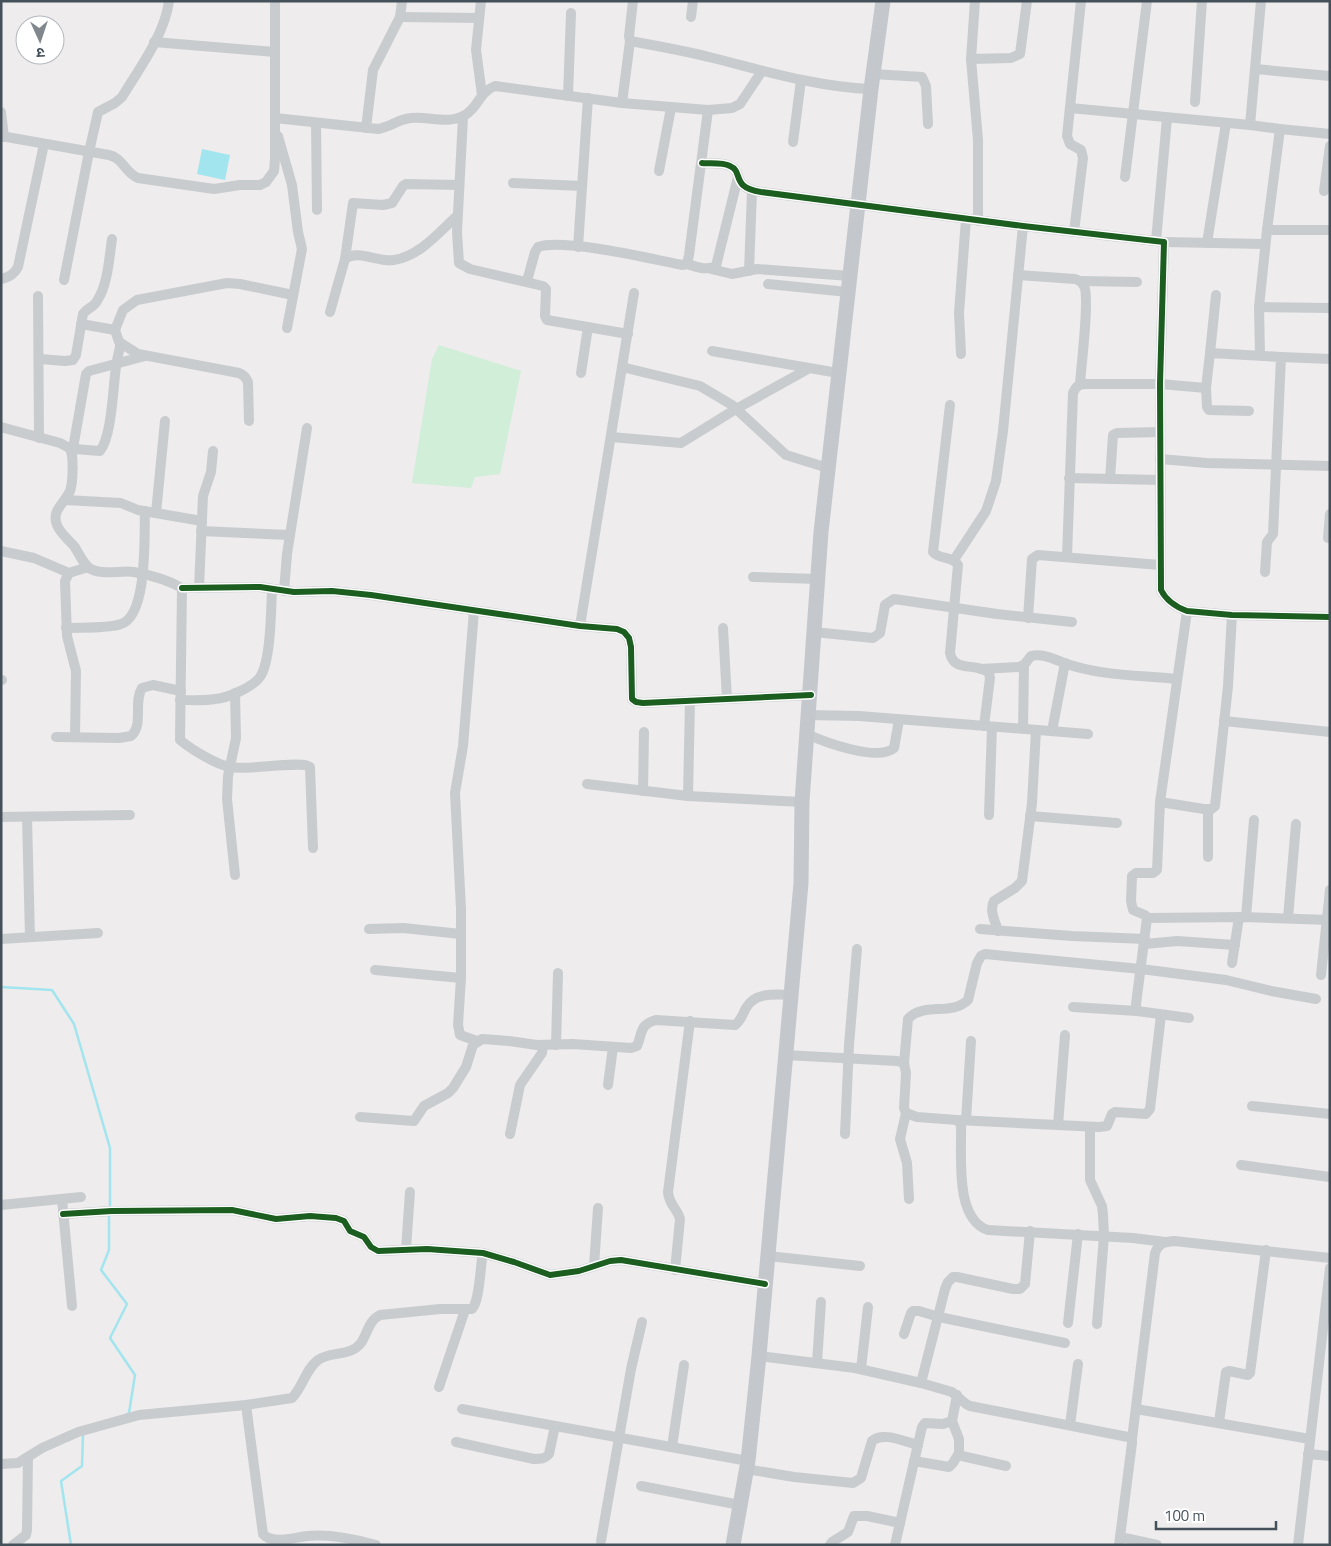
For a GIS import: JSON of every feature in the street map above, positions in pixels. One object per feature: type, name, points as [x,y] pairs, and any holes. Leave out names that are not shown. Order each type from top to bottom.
[{"type":"main road","points":[[734,1545],[747,1465],[759,1356],[801,883],[802,802],[828,468],[871,89],[883,1]]},
{"type":"street","points":[[64,280],[98,112],[122,97],[154,42],[167,15],[169,1]]},
{"type":"street","points":[[1,112],[3,137],[115,156],[129,173],[138,178],[214,189],[240,185],[260,185],[266,182],[274,171],[275,1]]},
{"type":"street","points":[[366,128],[373,70],[400,17],[402,1]]},
{"type":"street","points":[[481,1],[476,50],[482,95]]},
{"type":"street","points":[[622,103],[633,1]]},
{"type":"street","points":[[691,18],[693,1]]},
{"type":"street","points":[[975,1],[972,59],[978,140],[978,221]]},
{"type":"street","points":[[972,59],[1011,58],[1020,54],[1027,1]]},
{"type":"street","points":[[1074,232],[1083,158],[1081,150],[1068,141],[1081,1]]},
{"type":"street","points":[[1125,177],[1147,1]]},
{"type":"street","points":[[1195,102],[1202,1]]},
{"type":"street","points":[[1250,124],[1261,1]]},
{"type":"street","points":[[568,96],[571,13]]},
{"type":"street","points":[[400,17],[479,18]]},
{"type":"street","points":[[630,41],[713,58],[801,80],[848,88],[871,89]]},
{"type":"street","points":[[154,42],[275,52]]},
{"type":"street","points":[[1255,69],[1330,76]]},
{"type":"street","points":[[275,118],[366,128],[386,128],[409,118],[441,120],[463,117],[471,112],[482,95],[495,86],[671,108],[708,110],[732,108],[740,104],[762,71]]},
{"type":"street","points":[[873,74],[922,77],[926,86],[928,124]]},
{"type":"street","points":[[793,142],[801,80]]},
{"type":"street","points":[[578,247],[588,98]]},
{"type":"street","points":[[660,171],[671,108]]},
{"type":"street","points":[[1070,108],[1250,124],[1330,134]]},
{"type":"street","points":[[687,264],[690,255],[708,110]]},
{"type":"street","points":[[463,117],[457,216],[457,257],[459,263],[470,269],[536,283],[546,289],[545,316],[547,320],[628,334]]},
{"type":"street","points":[[1167,118],[1160,242],[1159,586],[1163,595],[1186,611],[1232,615],[1330,617]]},
{"type":"street","points":[[316,123],[317,210]]},
{"type":"street","points":[[1207,243],[1226,123]]},
{"type":"street","points":[[1260,355],[1260,307],[1265,244],[1280,129]]},
{"type":"street","points":[[275,131],[280,139],[292,185],[302,249],[287,328]]},
{"type":"street","points":[[1,279],[9,278],[18,267],[44,144]]},
{"type":"street","points":[[1324,191],[1330,146]]},
{"type":"street","points":[[702,163],[728,164],[734,168],[741,184],[752,190],[859,206],[1160,242],[1265,244]]},
{"type":"street","points":[[711,269],[716,266],[718,261],[738,177]]},
{"type":"street","points":[[330,312],[345,259],[353,204],[360,202],[383,205],[392,203],[402,186],[411,183],[459,185]]},
{"type":"street","points":[[513,183],[582,186]]},
{"type":"street","points":[[749,271],[752,190]]},
{"type":"street","points":[[345,259],[351,255],[387,261],[401,259],[422,247],[457,216]]},
{"type":"street","points":[[961,354],[960,307],[966,219]]},
{"type":"street","points":[[954,560],[986,511],[996,480],[1023,226]]},
{"type":"street","points":[[1267,230],[1330,230]]},
{"type":"street","points":[[40,359],[65,361],[73,360],[76,355],[83,314],[95,304],[103,287],[112,239]]},
{"type":"street","points":[[527,281],[534,252],[538,247],[548,244],[578,247],[682,265],[687,264],[732,274],[757,269],[850,276]]},
{"type":"street","points":[[1018,275],[1136,282]]},
{"type":"street","points":[[1080,280],[1086,290],[1080,384]]},
{"type":"street","points":[[248,422],[248,382],[244,375],[138,354],[121,343],[115,330],[123,310],[137,300],[227,283],[293,294]]},
{"type":"street","points":[[768,284],[848,292]]},
{"type":"street","points":[[580,626],[634,293]]},
{"type":"street","points":[[1216,295],[1206,388],[1207,407],[1209,410],[1249,411]]},
{"type":"street","points":[[38,296],[40,359],[39,438]]},
{"type":"street","points":[[1260,307],[1330,308]]},
{"type":"street","points":[[80,324],[115,330]]},
{"type":"street","points":[[581,373],[588,327]]},
{"type":"street","points":[[72,454],[75,449],[100,451],[104,446],[108,430],[116,363],[121,343]]},
{"type":"street","points":[[712,351],[838,373]]},
{"type":"street","points":[[1210,353],[1330,359]]},
{"type":"street","points":[[146,356],[89,371],[86,374],[72,454],[72,482],[70,490],[65,500],[57,509],[55,517],[56,524],[78,551],[83,561],[94,571],[133,572],[175,584],[182,588],[260,587],[284,591],[326,591],[370,595],[580,626],[617,629],[624,632],[629,638],[631,647],[631,693],[632,699],[636,702],[810,695]]},
{"type":"street","points":[[1265,572],[1267,542],[1274,534],[1281,357]]},
{"type":"street","points":[[622,367],[700,386],[736,409],[786,455],[828,468]]},
{"type":"street","points":[[611,436],[680,443],[808,369]]},
{"type":"street","points":[[1067,556],[1073,392],[1075,388],[1080,384],[1160,384],[1206,388]]},
{"type":"street","points":[[950,405],[932,548],[933,552],[938,556],[954,560],[959,570],[954,608],[951,660],[955,664],[981,669],[1019,667],[1024,665]]},
{"type":"street","points":[[156,513],[165,421]]},
{"type":"street","points":[[1,427],[60,443],[69,448],[72,454]]},
{"type":"street","points":[[284,591],[290,535],[307,428]]},
{"type":"street","points":[[1110,479],[1113,434],[1160,432]]},
{"type":"street","points":[[200,588],[203,496],[210,472],[213,451]]},
{"type":"street","points":[[1160,460],[1330,466]]},
{"type":"street","points":[[1069,478],[1160,480]]},
{"type":"street","points":[[65,500],[121,503],[202,526],[290,535]]},
{"type":"street","points":[[66,628],[114,625],[130,618],[135,608],[143,575],[145,511]]},
{"type":"street","points":[[1328,538],[1330,514]]},
{"type":"street","points":[[1,551],[34,558],[68,573],[88,567]]},
{"type":"street","points":[[1028,618],[1032,560],[1035,556],[1043,554],[1160,565]]},
{"type":"street","points":[[68,573],[65,581],[66,628],[76,671],[75,736]]},
{"type":"street","points":[[753,577],[818,579]]},
{"type":"street","points":[[182,588],[180,740],[192,750],[230,767],[302,764],[310,767],[313,848]]},
{"type":"street","points":[[56,737],[119,738],[131,736],[136,729],[138,694],[142,688],[153,685],[181,696],[216,700],[234,693],[256,680],[262,673],[268,640],[272,589]]},
{"type":"street","points":[[814,632],[873,638],[880,633],[885,605],[894,599],[1028,618],[1072,622]]},
{"type":"street","points":[[474,611],[463,746],[455,792],[461,909],[461,978],[458,1025],[460,1035],[476,1041]]},
{"type":"street","points":[[1186,611],[1160,802],[1157,870],[1153,873],[1136,873],[1132,876],[1132,908],[1147,918],[1242,917],[1328,920]]},
{"type":"street","points":[[1160,802],[1208,809],[1215,806],[1228,686],[1232,615]]},
{"type":"street","points":[[723,628],[727,699]]},
{"type":"street","points":[[1023,729],[1024,665],[1030,656],[1048,657],[1078,667],[1177,679]]},
{"type":"street","points":[[1052,731],[1065,663]]},
{"type":"street","points":[[981,669],[986,671],[990,678],[988,815]]},
{"type":"street","points":[[234,693],[236,738],[228,776],[227,799],[235,875]]},
{"type":"street","points":[[688,796],[690,701]]},
{"type":"street","points":[[808,715],[1088,734]]},
{"type":"street","points":[[807,734],[823,742],[856,751],[888,752],[894,748],[899,720]]},
{"type":"street","points":[[1224,721],[1330,732]]},
{"type":"street","points":[[998,931],[992,904],[994,900],[1015,888],[1022,880],[1030,816],[1036,730]]},
{"type":"street","points":[[643,791],[644,732]]},
{"type":"street","points":[[587,784],[688,796],[802,802]]},
{"type":"street","points":[[1208,809],[1208,857]]},
{"type":"street","points":[[1,817],[130,815]]},
{"type":"street","points":[[1030,816],[1117,823]]},
{"type":"street","points":[[27,817],[30,937]]},
{"type":"street","points":[[1232,963],[1234,945],[1242,917],[1254,820]]},
{"type":"street","points":[[1288,918],[1296,824]]},
{"type":"street","points":[[1321,975],[1330,890]]},
{"type":"street","points":[[1137,1011],[1136,1004],[1147,918]]},
{"type":"street","points":[[368,930],[403,928],[461,934]]},
{"type":"street","points":[[980,929],[1145,942],[1177,941],[1234,945]]},
{"type":"street","points":[[1,938],[98,933]]},
{"type":"street","points":[[845,1134],[848,1059],[857,949]]},
{"type":"street","points":[[909,1199],[907,1163],[900,1139],[906,1113],[904,1108],[906,1073],[904,1063],[908,1019],[916,1013],[952,1008],[964,1004],[968,1000],[977,963],[981,956],[985,954],[1141,969],[1226,980],[1316,999]]},
{"type":"street","points":[[375,970],[461,978]]},
{"type":"street","points":[[556,1045],[558,973]]},
{"type":"street","points":[[360,1117],[414,1121],[424,1106],[453,1088],[464,1073],[473,1045],[476,1041],[482,1039],[543,1045],[573,1044],[631,1048],[637,1046],[642,1027],[650,1021],[690,1021],[735,1025],[741,1020],[748,1004],[760,997],[791,995]]},
{"type":"street","points":[[1073,1007],[1137,1011],[1189,1018]]},
{"type":"street","points":[[906,1113],[916,1117],[1090,1127],[1107,1126],[1112,1114],[1115,1112],[1141,1114],[1148,1112],[1153,1088],[1161,1015]]},
{"type":"street","points":[[675,1270],[680,1219],[679,1214],[670,1202],[668,1192],[690,1021]]},
{"type":"street","points":[[1058,1125],[1065,1035]]},
{"type":"street","points":[[971,1041],[961,1126],[963,1195],[969,1213],[980,1227],[988,1230],[1078,1234],[1165,1242],[1174,1241],[1330,1258]]},
{"type":"street","points":[[510,1134],[520,1085],[542,1053],[543,1045]]},
{"type":"street","points":[[608,1085],[613,1047]]},
{"type":"street","points":[[785,1056],[904,1063]]},
{"type":"street","points":[[1252,1106],[1330,1114]]},
{"type":"street","points":[[1090,1127],[1090,1180],[1102,1206],[1104,1236],[1097,1324]]},
{"type":"street","points":[[1241,1166],[1330,1177]]},
{"type":"street","points":[[406,1249],[410,1192]]},
{"type":"street","points":[[1,1205],[81,1197]]},
{"type":"street","points":[[62,1199],[72,1306]]},
{"type":"street","points":[[594,1266],[598,1208]]},
{"type":"street","points":[[63,1214],[107,1211],[232,1210],[276,1219],[310,1216],[336,1218],[344,1221],[350,1231],[364,1237],[374,1249],[383,1252],[426,1248],[483,1253],[550,1275],[579,1271],[610,1261],[621,1260],[765,1284]]},
{"type":"street","points":[[921,1383],[946,1285],[953,1277],[1020,1289],[1026,1279],[1030,1232]]},
{"type":"street","points":[[1068,1323],[1078,1234]]},
{"type":"street","points":[[1157,1545],[1120,1541],[1155,1253],[1158,1245],[1165,1242]]},
{"type":"street","points":[[1219,1422],[1226,1372],[1248,1375],[1250,1373],[1266,1250]]},
{"type":"street","points":[[1,1464],[18,1463],[42,1448],[82,1431],[139,1416],[246,1405],[292,1398],[305,1376],[317,1361],[321,1358],[344,1354],[354,1349],[361,1343],[375,1317],[440,1309],[472,1309],[483,1253]]},
{"type":"street","points":[[768,1256],[860,1266]]},
{"type":"street","points":[[1298,1545],[1330,1268]]},
{"type":"street","points":[[817,1363],[821,1302]]},
{"type":"street","points":[[860,1369],[868,1307]]},
{"type":"street","points":[[438,1387],[465,1310]]},
{"type":"street","points":[[904,1334],[913,1311],[919,1311],[939,1317],[1065,1343]]},
{"type":"street","points":[[601,1540],[631,1369],[642,1322]]},
{"type":"street","points":[[759,1356],[860,1369],[921,1383],[957,1395],[970,1406],[1132,1439]]},
{"type":"street","points":[[1070,1425],[1078,1364]]},
{"type":"street","points":[[672,1447],[684,1365]]},
{"type":"street","points":[[914,1461],[950,1467],[953,1463],[959,1453],[959,1439],[952,1421],[957,1395]]},
{"type":"street","points":[[246,1405],[263,1534],[266,1538],[276,1539],[310,1535],[376,1545]]},
{"type":"street","points":[[1136,1408],[1310,1439]]},
{"type":"street","points":[[462,1409],[672,1447],[794,1477],[853,1483],[860,1478],[872,1441],[875,1438],[884,1437],[918,1445]]},
{"type":"street","points":[[895,1545],[914,1461],[925,1423],[943,1424],[952,1421]]},
{"type":"street","points":[[456,1442],[541,1459],[549,1454],[555,1426]]},
{"type":"street","points":[[959,1453],[962,1456],[1006,1466]]},
{"type":"street","points":[[1308,1454],[1330,1456]]},
{"type":"street","points":[[13,1545],[26,1535],[27,1530],[28,1457]]},
{"type":"street","points":[[641,1486],[740,1505]]},
{"type":"street","points":[[830,1545],[848,1532],[854,1516],[867,1516],[900,1523]]},
{"type":"green space","points":[[439,345],[521,371],[500,474],[475,477],[471,488],[412,483],[432,359]]},
{"type":"water","points":[[202,149],[230,155],[225,180],[197,174]]},
{"type":"waterway","points":[[1,987],[52,990],[74,1024],[110,1148],[110,1209]]},
{"type":"waterway","points":[[109,1214],[109,1250],[101,1270],[127,1304],[110,1338],[135,1375],[129,1413],[127,1414]]},
{"type":"waterway","points":[[71,1545],[61,1481],[82,1466],[83,1433]]},
{"type":"cycle path","points":[[702,163],[730,166],[734,169],[745,187],[761,192],[1164,242],[1160,384],[1161,590],[1172,603],[1187,611],[1232,615],[1330,617]]},
{"type":"cycle path","points":[[182,588],[260,587],[294,592],[332,591],[580,626],[617,629],[624,632],[629,638],[631,647],[632,699],[636,702],[811,695]]},
{"type":"cycle path","points":[[63,1214],[112,1211],[232,1210],[276,1219],[310,1216],[336,1218],[344,1221],[350,1231],[364,1237],[371,1247],[378,1251],[427,1249],[483,1253],[550,1275],[579,1271],[610,1261],[621,1260],[765,1284]]}]
